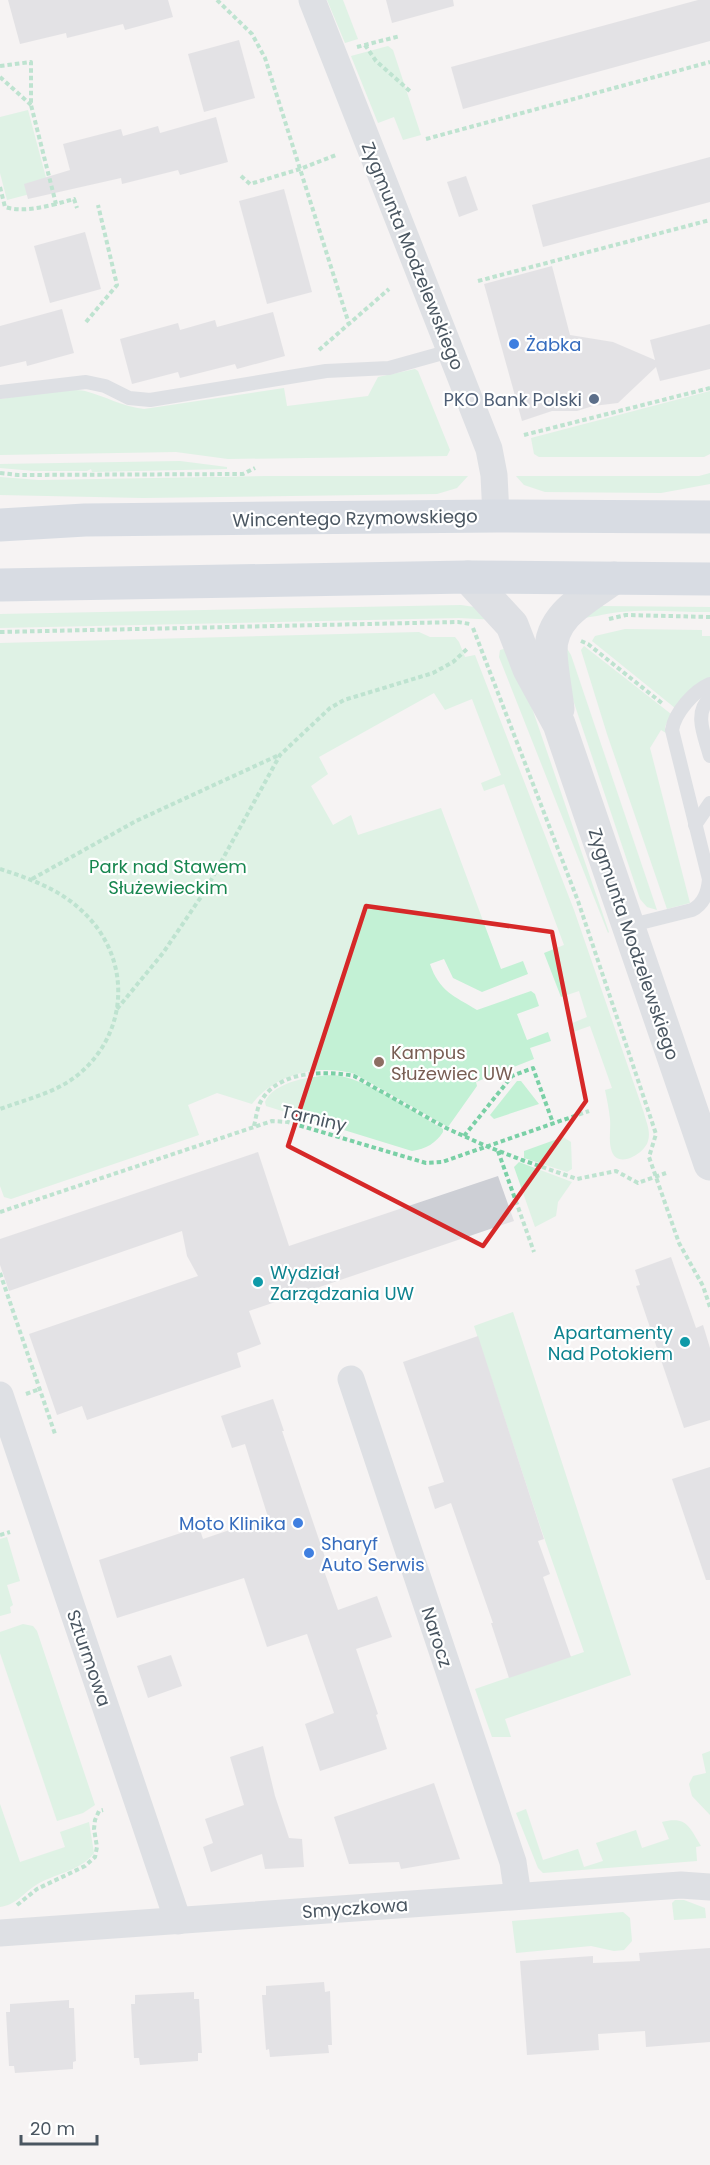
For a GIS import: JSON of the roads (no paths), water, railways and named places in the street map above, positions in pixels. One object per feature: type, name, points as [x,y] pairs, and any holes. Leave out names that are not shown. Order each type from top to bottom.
[{"type":"main road","points":[[0,509],[85,520]]},
{"type":"main road","name":"Wincentego Rzymowskiego","points":[[0,525],[85,520],[496,516],[710,517]]},
{"type":"main road","points":[[0,585],[468,577],[710,579]]},
{"type":"street","name":"Zygmunta Modzelewskiego","points":[[312,0],[489,448],[494,475],[496,516]]},
{"type":"street","name":"Zygmunta Modzelewskiego","points":[[468,577],[512,624],[529,669],[559,724],[710,1164]]},
{"type":"street","name":"Zygmunta Modzelewskiego","points":[[559,724],[551,652],[552,638],[558,624],[569,610],[614,578]]},
{"type":"street","name":"Narocz","points":[[351,1379],[513,1862],[518,1896]]},
{"type":"street","name":"Szturmowa","points":[[0,1395],[178,1921]]},
{"type":"street","name":"Smyczkowa","points":[[0,1933],[681,1885],[710,1887]]},
{"type":"lane","points":[[0,392],[86,382],[105,386],[129,398],[150,400],[326,371],[389,368],[450,351]]},
{"type":"lane","points":[[628,926],[692,910],[703,901],[708,890],[709,879],[673,726],[693,695],[710,684]]},
{"type":"lane","points":[[710,698],[702,707],[700,718],[710,756]]},
{"type":"lane","points":[[695,825],[710,803]]},
{"type":"place","name":"Żabka","points":[[514,344]]},
{"type":"place","name":"PKO Bank Polski","points":[[594,399]]},
{"type":"place","name":"Kampus Służewiec UW","points":[[379,1062]]},
{"type":"place","name":"Wydział Zarządzania UW","points":[[258,1282]]},
{"type":"place","name":"Apartamenty Nad Potokiem","points":[[685,1342]]},
{"type":"place","name":"Moto Klinika","points":[[298,1523]]},
{"type":"place","name":"Sharyf Auto Serwis","points":[[309,1553]]},
{"type":"park label","name":"Park nad Stawem Służewieckim","points":[[168,876]]}]
